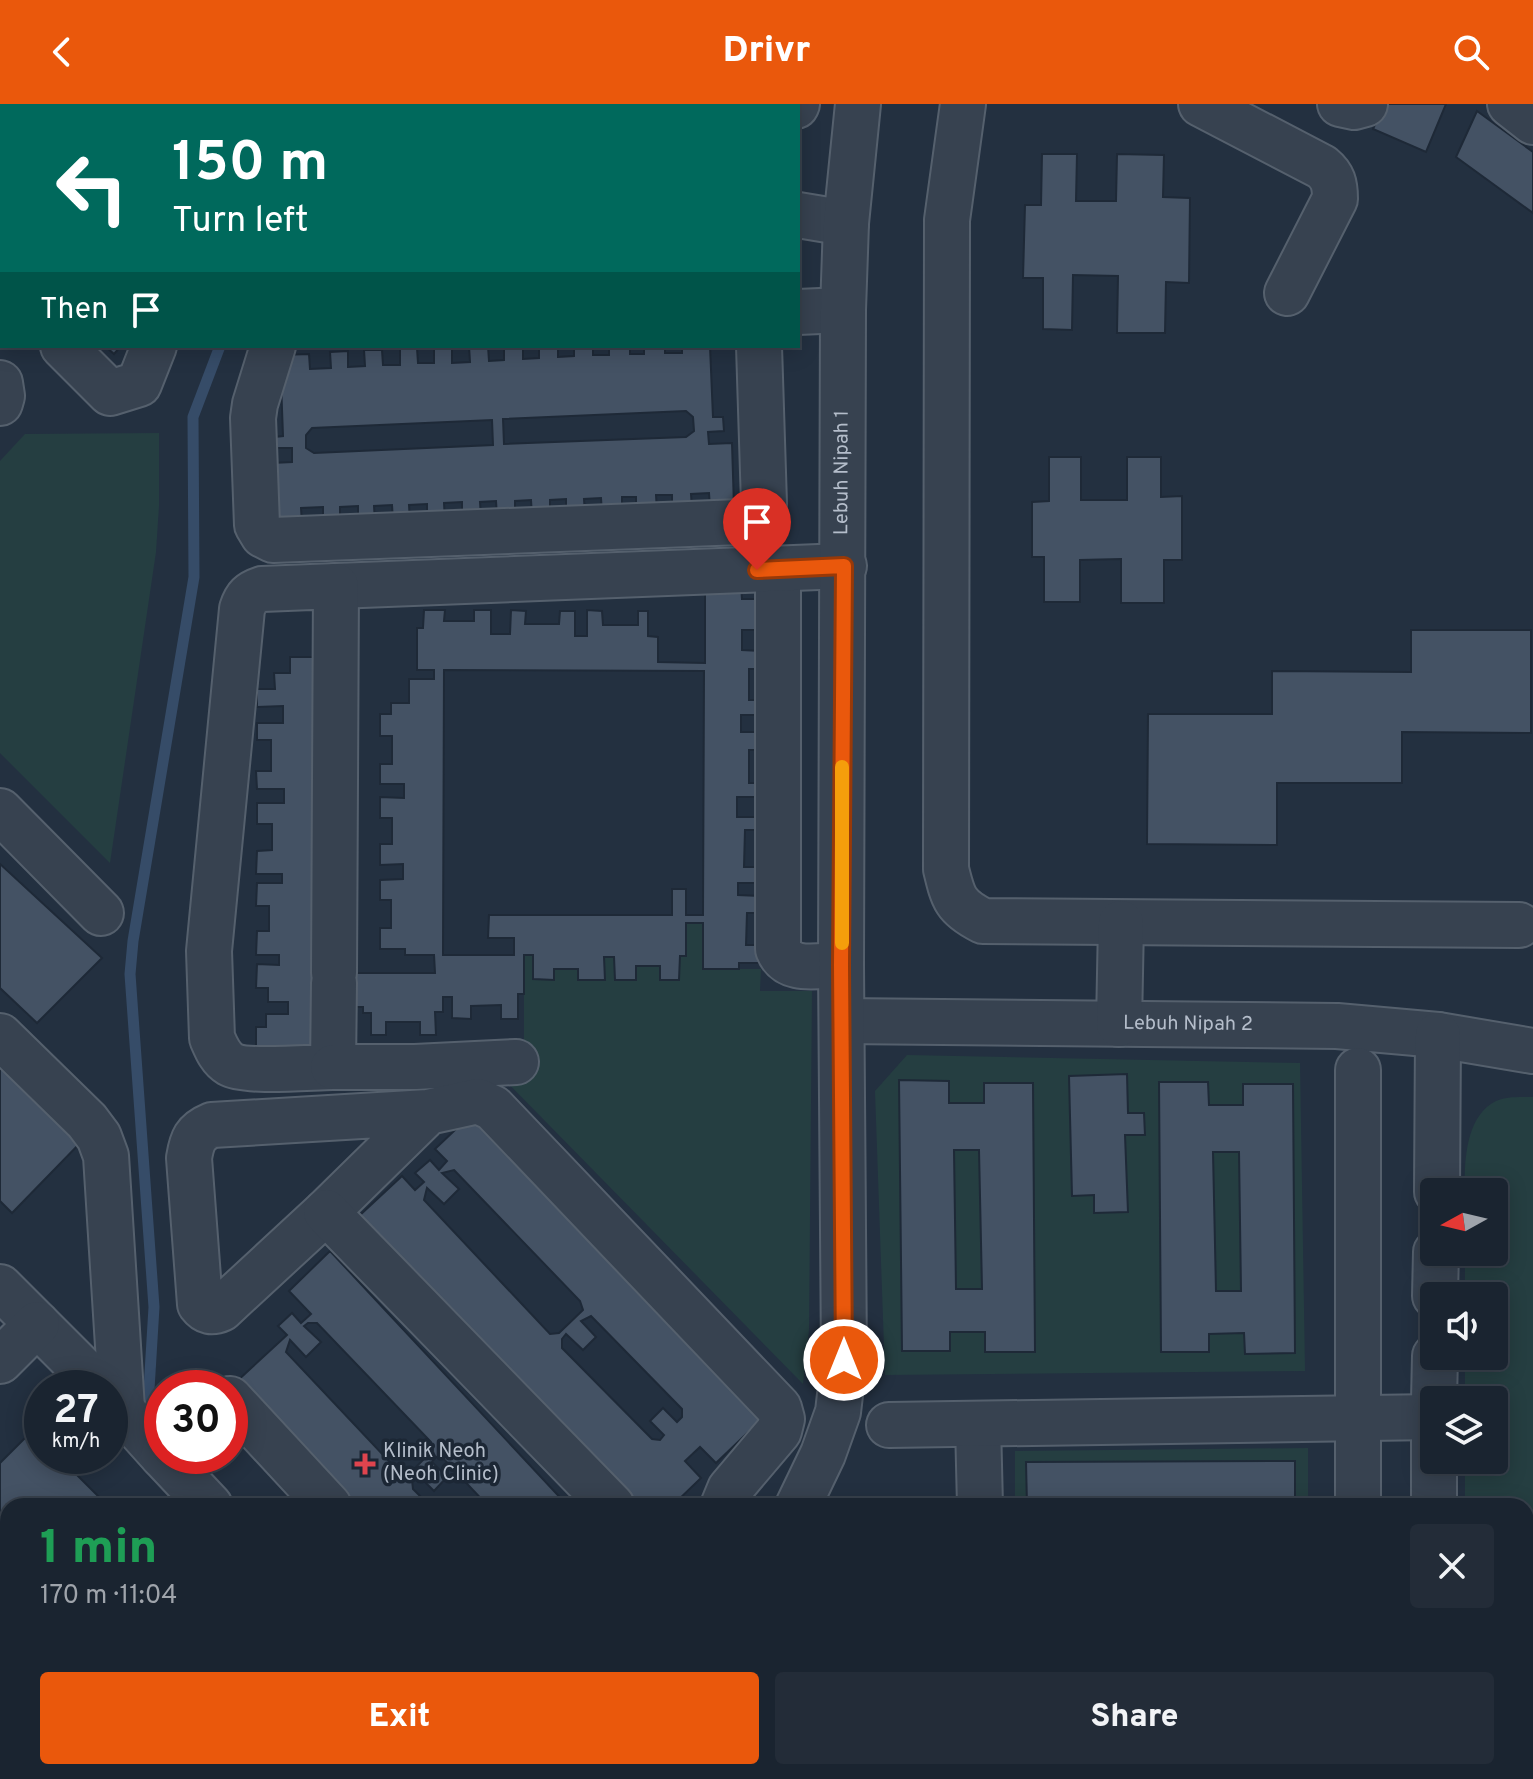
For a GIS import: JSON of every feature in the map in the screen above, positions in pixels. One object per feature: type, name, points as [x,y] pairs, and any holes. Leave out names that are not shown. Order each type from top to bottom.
[{"type":"street","name":"Lebuh Nipah 1","points":[[802,1498],[823,1454],[838,1412],[844,1360],[841,965],[843,310],[846,223],[858,104]]},
{"type":"street","points":[[963,104],[947,220],[946,869],[956,900],[965,912],[983,921],[1519,925]]},
{"type":"street","points":[[1201,104],[1330,174],[1335,185],[1335,199],[1287,293]]},
{"type":"street","points":[[1340,104],[1354,107],[1365,104]]},
{"type":"street","points":[[1510,104],[1533,122]]},
{"type":"street","points":[[800,215],[846,223]]},
{"type":"street","points":[[800,312],[843,310]]},
{"type":"street","points":[[65,348],[110,393],[139,384],[153,348]]},
{"type":"street","points":[[272,348],[253,418],[257,525],[263,535],[273,540],[741,522],[759,516],[764,504],[759,348]]},
{"type":"street","points":[[0,383],[0,403]]},
{"type":"street","points":[[516,1062],[415,1067],[245,1068],[230,1064],[217,1050],[212,1038],[209,951],[245,599],[262,589],[844,566]]},
{"type":"street","points":[[778,569],[778,949],[782,960],[792,966],[841,965]]},
{"type":"street","points":[[333,1067],[336,586]]},
{"type":"street","points":[[0,811],[101,913]]},
{"type":"street","points":[[1119,1024],[1121,923]]},
{"type":"street","name":"Lebuh Nipah 2","points":[[842,1021],[1337,1026],[1438,1035],[1533,1051]]},
{"type":"street","points":[[1437,1178],[1438,1035]]},
{"type":"street","points":[[0,1036],[87,1121],[99,1137],[106,1156],[110,1370]]},
{"type":"street","points":[[1358,1070],[1358,1498]]},
{"type":"street","points":[[428,1112],[221,1309],[214,1312],[205,1310],[200,1304],[189,1158],[192,1141],[199,1131],[212,1125],[428,1112],[478,1101],[493,1108],[779,1408],[782,1419],[779,1431],[730,1489],[726,1498]]},
{"type":"street","points":[[326,1212],[604,1498]]},
{"type":"street","points":[[0,1287],[83,1370]]},
{"type":"street","points":[[0,1361],[37,1324]]},
{"type":"street","points":[[128,1415],[144,1430]]},
{"type":"street","points":[[889,1425],[1420,1416]]},
{"type":"street","points":[[248,1418],[322,1498]]},
{"type":"street","points":[[978,1424],[980,1498]]},
{"type":"street","points":[[183,1474],[203,1498]]},
{"type":"street","points":[[1434,1474],[1434,1498]]},
{"type":"green space","points":[[159,433],[156,552],[110,863],[0,753],[0,461],[25,434]]},
{"type":"green space","points":[[686,923],[703,923],[703,969],[761,969],[760,991],[812,991],[809,1330],[803,1384],[501,1076],[524,1075],[524,955],[533,955],[534,979],[553,980],[554,969],[578,969],[578,980],[604,980],[604,957],[614,957],[636,966],[660,966],[660,980],[679,980]]},
{"type":"green space","points":[[907,1055],[1300,1063],[1305,1371],[885,1375],[875,1091]]},
{"type":"green space","points":[[1533,1097],[1533,1498],[1465,1498],[1465,1474],[1508,1474],[1508,1386],[1465,1386],[1465,1370],[1508,1370],[1508,1282],[1465,1282],[1465,1266],[1508,1266],[1508,1178],[1465,1178],[1472,1129],[1486,1108],[1504,1098]]},
{"type":"green space","points":[[1308,1448],[1308,1498],[1015,1498],[1015,1451]]},
{"type":"building","points":[[1384,104],[1446,104],[1426,152],[1373,129]]},
{"type":"building","points":[[1477,111],[1533,152],[1533,213],[1456,157]]},
{"type":"building","points":[[1042,154],[1077,154],[1076,201],[1116,201],[1117,154],[1164,155],[1163,197],[1190,198],[1189,283],[1166,282],[1165,333],[1117,333],[1118,276],[1073,275],[1072,330],[1043,329],[1043,278],[1023,278],[1025,205],[1041,205]]},
{"type":"building","points":[[400,348],[417,348],[418,363],[434,363],[434,348],[452,348],[452,363],[470,362],[469,348],[488,348],[489,361],[504,360],[504,348],[523,348],[523,359],[539,358],[539,348],[558,348],[558,357],[574,356],[574,348],[593,348],[593,355],[609,355],[609,348],[630,348],[630,354],[644,354],[644,348],[665,348],[665,353],[682,353],[682,348],[710,348],[713,417],[723,417],[724,431],[708,432],[709,444],[732,443],[734,507],[710,508],[709,493],[691,494],[692,509],[672,510],[672,495],[656,495],[657,511],[636,512],[636,497],[622,497],[622,513],[602,514],[601,498],[584,499],[585,514],[566,515],[566,499],[550,500],[550,515],[532,516],[531,500],[515,501],[515,516],[497,517],[496,501],[480,502],[481,517],[462,518],[462,502],[444,503],[445,520],[427,520],[427,504],[409,505],[410,521],[393,521],[392,505],[374,506],[375,521],[358,522],[358,506],[340,507],[340,522],[323,523],[323,507],[301,508],[302,523],[273,524],[271,463],[292,462],[292,448],[274,448],[274,437],[283,436],[280,355],[309,354],[310,369],[331,368],[330,352],[348,351],[348,367],[365,366],[364,350],[382,350],[383,365],[400,365]],"holes":[[[686,411],[693,417],[694,431],[686,437],[504,444],[503,419]],[[492,420],[493,445],[314,453],[306,448],[306,435],[312,428]]]},
{"type":"building","points":[[1049,457],[1081,457],[1081,500],[1127,500],[1127,457],[1161,457],[1161,497],[1182,496],[1182,560],[1164,560],[1164,603],[1121,603],[1121,559],[1080,560],[1080,602],[1044,602],[1044,557],[1032,557],[1032,502],[1049,501]]},
{"type":"building","points":[[705,585],[741,585],[742,599],[755,599],[755,614],[762,615],[762,630],[742,630],[742,650],[762,651],[762,669],[749,669],[749,700],[762,700],[762,715],[741,715],[741,732],[761,732],[761,750],[749,750],[749,783],[761,783],[762,797],[737,797],[737,817],[761,817],[761,830],[745,830],[744,867],[761,867],[761,883],[738,883],[738,895],[761,896],[760,913],[747,913],[746,945],[760,945],[760,963],[739,963],[739,969],[703,969],[703,923],[686,923],[686,956],[680,956],[679,980],[660,980],[660,966],[636,966],[636,980],[615,980],[614,957],[604,957],[605,980],[578,980],[578,969],[554,969],[554,980],[533,979],[533,955],[524,955],[524,994],[518,994],[518,1019],[501,1019],[501,1005],[471,1006],[471,1019],[452,1018],[452,997],[443,997],[443,1012],[435,1012],[436,1035],[420,1035],[420,1022],[386,1022],[386,1035],[371,1035],[371,1013],[363,1013],[363,1007],[346,1007],[322,1057],[256,1051],[256,1027],[266,1027],[266,1014],[288,1014],[288,1002],[268,1002],[268,988],[256,988],[257,964],[279,965],[279,955],[256,955],[257,931],[269,931],[269,906],[256,906],[257,883],[282,883],[282,874],[256,874],[257,851],[272,850],[272,824],[257,824],[257,803],[284,803],[284,789],[257,789],[256,771],[271,771],[271,740],[257,740],[257,723],[283,723],[283,706],[257,707],[257,689],[275,689],[274,673],[290,673],[290,657],[322,657],[334,973],[435,973],[434,955],[405,955],[405,949],[380,949],[380,928],[391,928],[391,900],[380,900],[380,880],[403,879],[403,864],[380,865],[380,844],[392,844],[392,818],[380,818],[380,797],[404,798],[404,784],[380,784],[380,764],[392,764],[392,736],[380,736],[380,714],[391,714],[391,703],[409,703],[409,679],[434,679],[434,670],[417,670],[417,628],[423,628],[424,610],[445,610],[444,621],[474,621],[474,610],[491,610],[491,634],[510,634],[511,610],[526,611],[525,624],[559,624],[560,611],[575,611],[575,636],[587,636],[587,610],[602,611],[603,625],[638,625],[638,611],[648,611],[648,636],[658,637],[658,662],[705,663]],"holes":[[[444,670],[704,671],[703,915],[686,915],[686,889],[672,889],[672,915],[489,915],[488,938],[514,938],[514,955],[443,955]]]},
{"type":"building","points":[[1411,630],[1531,630],[1531,733],[1402,732],[1402,783],[1277,783],[1277,845],[1147,844],[1148,714],[1272,714],[1272,671],[1411,672]]},
{"type":"building","points":[[0,864],[102,958],[37,1023],[0,988]]},
{"type":"building","points":[[0,1054],[85,1138],[12,1213],[0,1201]]},
{"type":"building","points":[[1127,1074],[1128,1113],[1144,1113],[1145,1135],[1125,1135],[1128,1212],[1094,1213],[1094,1195],[1072,1196],[1069,1076]]},
{"type":"building","points":[[899,1080],[949,1081],[949,1103],[984,1103],[984,1083],[1033,1083],[1035,1352],[985,1352],[985,1332],[950,1332],[950,1351],[902,1351]],"holes":[[[954,1150],[979,1150],[982,1289],[956,1289]]]},
{"type":"building","points":[[1159,1082],[1208,1082],[1209,1105],[1243,1105],[1243,1084],[1293,1084],[1295,1353],[1245,1354],[1244,1333],[1209,1334],[1209,1352],[1161,1352]],"holes":[[[1213,1152],[1239,1152],[1241,1291],[1216,1291]]]},
{"type":"building","points":[[475,1111],[764,1417],[716,1463],[700,1447],[685,1461],[701,1478],[680,1498],[624,1498],[359,1216],[402,1176],[415,1190],[424,1182],[415,1173],[430,1160],[439,1170],[447,1161],[435,1149]],"holes":[[[454,1170],[580,1301],[583,1310],[559,1333],[550,1334],[424,1200],[427,1188],[444,1204],[459,1189],[442,1173]],[[591,1316],[682,1409],[682,1417],[677,1422],[663,1408],[650,1421],[664,1435],[660,1440],[652,1439],[562,1348],[562,1339],[566,1334],[583,1350],[596,1337],[581,1321]]]},
{"type":"building","points":[[330,1251],[561,1498],[480,1498],[441,1456],[432,1462],[447,1477],[434,1491],[418,1475],[412,1480],[413,1489],[422,1498],[342,1498],[248,1397],[248,1371],[287,1335],[278,1326],[292,1313],[301,1323],[311,1314],[289,1291]],"holes":[[[317,1323],[431,1442],[433,1450],[410,1473],[401,1474],[286,1352],[290,1340],[306,1357],[321,1342],[304,1326]]]},
{"type":"building","points":[[24,1439],[24,1474],[76,1474],[100,1498],[0,1498],[0,1463]]},
{"type":"building","points":[[1295,1461],[1295,1498],[1027,1498],[1026,1462]]},
{"type":"waterway","points":[[150,1370],[154,1307],[130,974],[194,577],[193,417],[219,348]]},
{"type":"slow traffic","points":[[842,767],[842,943]]},
{"type":"place","name":"Klinik Neoh (Neoh Clinic)","points":[[365,1464]]},
{"type":"route","points":[[757,570],[844,566],[841,965],[844,1360]]}]
